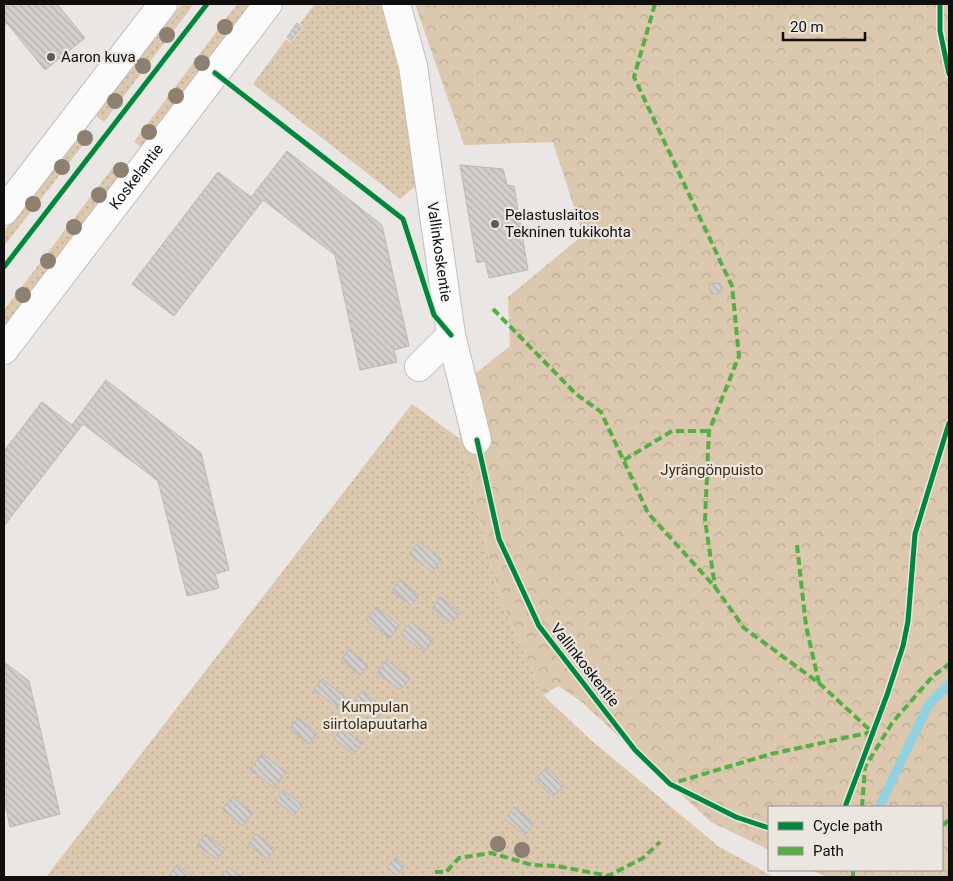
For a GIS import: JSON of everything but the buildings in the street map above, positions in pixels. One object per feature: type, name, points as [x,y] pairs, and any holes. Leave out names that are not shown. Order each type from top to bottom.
[{"type":"main road","points":[[4,211],[163,4]]},
{"type":"main road","name":"Koskelantie","points":[[4,350],[268,4]]},
{"type":"main road","name":"Vallinkoskentie","points":[[396,4],[413,66],[451,335],[476,440]]},
{"type":"main road","points":[[419,367],[451,335]]},
{"type":"green space","points":[[182,4],[194,4],[104,122],[94,114]]},
{"type":"green space","points":[[237,4],[251,4],[144,149],[134,142]]},
{"type":"green space","points":[[315,4],[381,4],[383,8],[403,79],[417,185],[400,199],[253,84],[286,39],[291,43],[303,27],[300,23]]},
{"type":"green space","name":"Jyrängönpuisto","points":[[415,4],[949,4],[949,877],[827,877],[813,871],[943,871],[943,806],[768,806],[768,850],[711,822],[583,703],[559,686],[543,695],[498,593],[460,439],[456,389],[510,346],[508,297],[583,235],[553,142],[464,145]]},
{"type":"green space","points":[[83,129],[91,135],[4,246],[4,232]]},
{"type":"green space","points":[[117,162],[127,170],[4,330],[4,310]]},
{"type":"green space","name":"Kumpulan siirtolapuutarha","points":[[412,404],[460,439],[498,593],[543,695],[592,741],[718,846],[774,877],[46,877]]},
{"type":"waterway","points":[[879,806],[929,704],[949,684]]},
{"type":"marked path","points":[[655,4],[634,77],[732,286],[739,356],[709,431],[705,520],[715,587]]},
{"type":"marked path","points":[[493,309],[576,394],[601,412],[648,513],[715,587],[744,628],[819,683],[872,732],[771,754],[670,784]]},
{"type":"marked path","points":[[624,460],[672,431],[709,431]]},
{"type":"marked path","points":[[797,545],[806,626],[819,683]]},
{"type":"marked path","points":[[862,806],[865,767],[892,723],[933,676],[949,664]]},
{"type":"marked path","points":[[943,823],[945,824],[949,819]]},
{"type":"marked path","points":[[606,877],[643,858],[660,842]]},
{"type":"marked path","points":[[435,872],[446,872],[459,858],[491,853],[532,865],[557,866],[609,876]]},
{"type":"marked path","points":[[853,871],[853,877]]},
{"type":"cycle path","points":[[4,267],[207,4]]},
{"type":"cycle path","points":[[940,4],[940,31],[949,74]]},
{"type":"cycle path","points":[[215,73],[403,219],[434,315],[451,335]]},
{"type":"cycle path","points":[[845,806],[887,695],[903,646],[908,621],[915,534],[949,423]]},
{"type":"cycle path","points":[[477,440],[499,539],[539,626],[635,750],[670,784],[736,817],[768,828]]},
{"type":"place","name":"Aaron kuva","points":[[51,57]]},
{"type":"place","name":"Pelastuslaitos Tekninen tukikohta","points":[[495,224]]}]
